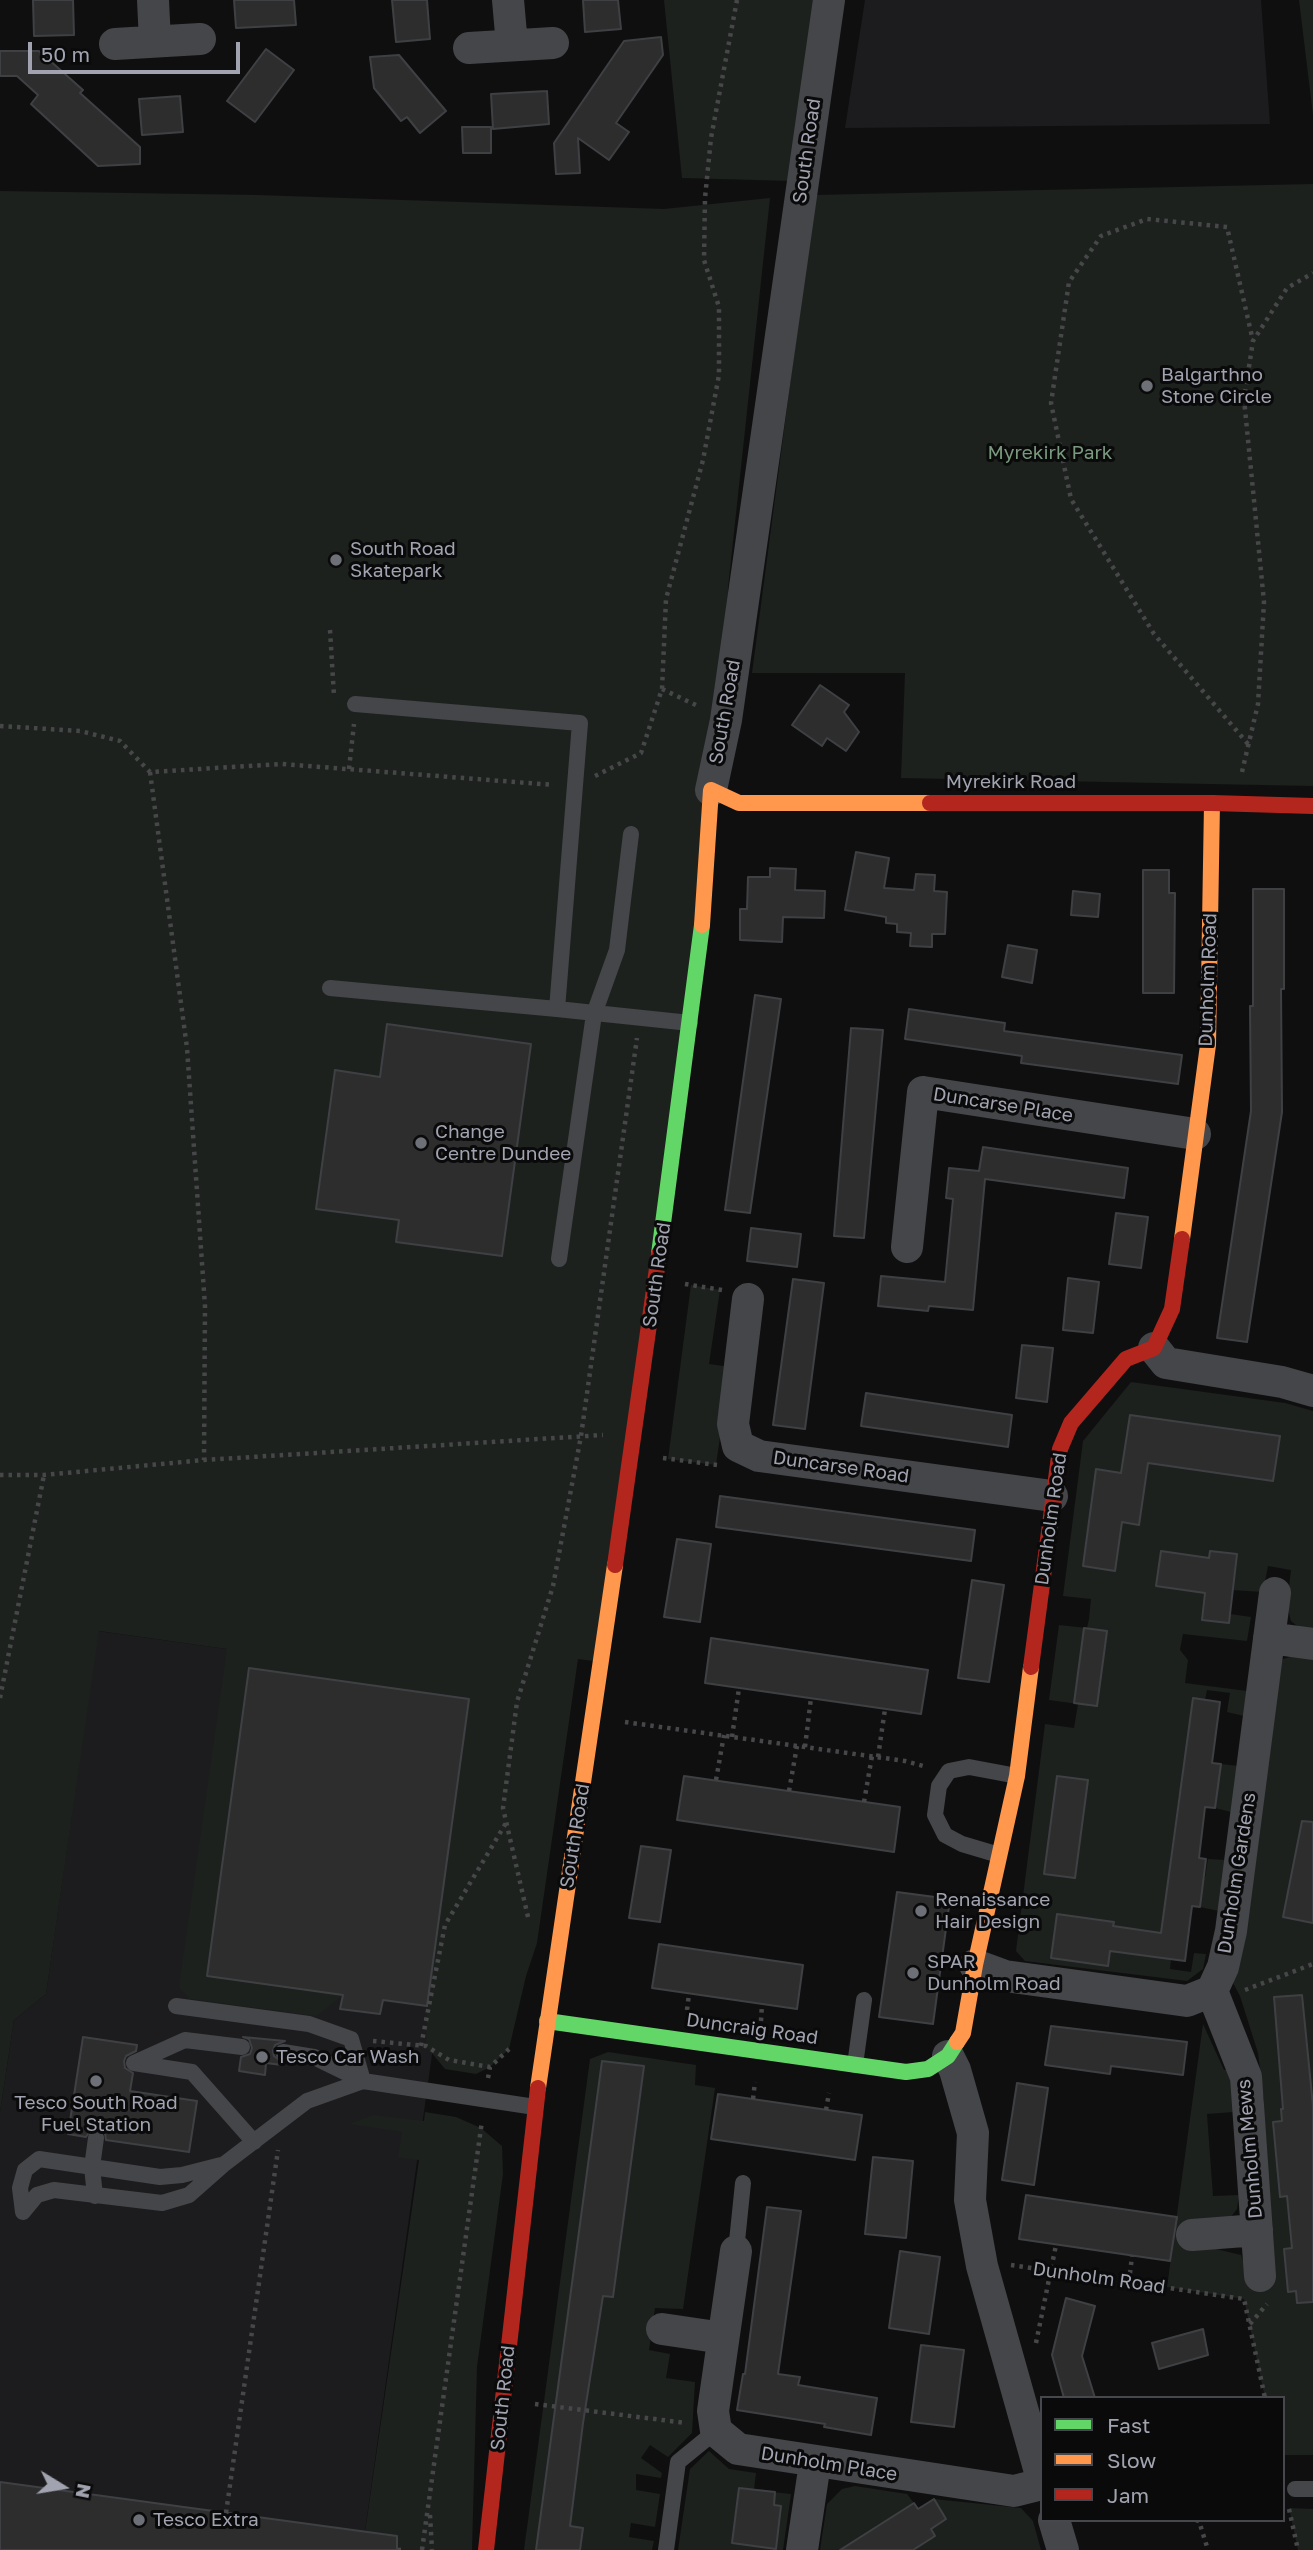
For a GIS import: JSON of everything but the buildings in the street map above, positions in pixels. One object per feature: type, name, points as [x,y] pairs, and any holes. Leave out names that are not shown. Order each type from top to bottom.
[{"type":"street","points":[[153,0],[155,41]]},
{"type":"street","points":[[508,0],[512,45]]},
{"type":"street","name":"South Road","points":[[486,2550],[547,2021],[635,1433],[701,939],[711,790],[726,720],[830,0]]},
{"type":"street","points":[[115,44],[200,39]]},
{"type":"street","points":[[469,48],[553,43]]},
{"type":"street","name":"Myrekirk Road","points":[[711,790],[739,803],[1234,803],[1313,806]]},
{"type":"street","name":"Dunholm Road","points":[[948,2056],[963,2033],[975,1965],[1017,1776],[1059,1449],[1071,1423],[1126,1359],[1154,1348],[1172,1309],[1208,1045],[1212,803]]},
{"type":"street","name":"Duncarse Place","points":[[907,1247],[923,1093],[1195,1134]]},
{"type":"street","points":[[738,1446],[733,1424],[748,1299]]},
{"type":"street","points":[[1154,1348],[1166,1363],[1282,1382],[1313,1391]]},
{"type":"street","name":"Duncarse Road","points":[[738,1446],[759,1456],[1052,1496]]},
{"type":"street","name":"Dunholm Gardens","points":[[1212,1991],[1223,1967],[1231,1931],[1275,1593]]},
{"type":"street","points":[[1269,1638],[1313,1644]]},
{"type":"street","points":[[975,1965],[1005,1976],[1187,2001],[1212,1991]]},
{"type":"street","name":"Dunholm Mews","points":[[1212,1991],[1246,2077],[1260,2276]]},
{"type":"street","name":"Duncraig Road","points":[[547,2021],[906,2072],[928,2069],[948,2056]]},
{"type":"street","points":[[948,2056],[955,2070],[974,2133],[971,2200],[982,2266],[1040,2472]]},
{"type":"street","name":"Dunholm Mews","points":[[1192,2235],[1256,2230]]},
{"type":"street","points":[[716,2431],[713,2412],[736,2251]]},
{"type":"street","points":[[662,2329],[723,2337]]},
{"type":"street","name":"Dunholm Place","points":[[716,2431],[738,2449],[815,2463],[1014,2491],[1040,2484]]},
{"type":"street","points":[[802,2550],[815,2463]]},
{"type":"street","points":[[1055,2522],[1063,2550]]},
{"type":"lane","points":[[355,704],[580,723],[557,1009]]},
{"type":"lane","points":[[559,1259],[594,1014],[617,950],[631,834]]},
{"type":"lane","points":[[330,988],[690,1023]]},
{"type":"lane","points":[[1001,1856],[962,1844],[945,1835],[935,1815],[939,1786],[949,1770],[969,1767],[1017,1776]]},
{"type":"lane","points":[[855,2065],[864,2000]]},
{"type":"lane","points":[[177,2006],[309,2024],[351,2039],[363,2081]]},
{"type":"lane","points":[[242,2046],[185,2040],[134,2063],[192,2072],[254,2142]]},
{"type":"lane","points":[[283,2052],[314,2057],[363,2081],[536,2107]]},
{"type":"lane","points":[[223,2165],[182,2175],[160,2177],[39,2159],[25,2170],[20,2188],[23,2212],[37,2196],[54,2190],[162,2203],[189,2196],[223,2165],[307,2101],[363,2081]]},
{"type":"lane","points":[[95,2196],[92,2167],[96,2138]]},
{"type":"lane","points":[[736,2251],[743,2183]]},
{"type":"lane","points":[[666,2550],[678,2462],[716,2431]]},
{"type":"lane","points":[[1295,2489],[1313,2489]]},
{"type":"path","points":[[150,772],[282,764],[575,786],[642,753],[662,689],[666,599],[703,460],[719,375],[719,307],[704,260],[705,198],[711,138],[737,0]]},
{"type":"path","points":[[1234,803],[1258,704],[1264,602],[1244,399],[1253,341],[1227,227],[1147,219],[1101,236],[1069,282],[1051,403],[1071,499],[1154,634],[1248,744]]},
{"type":"path","points":[[1253,341],[1287,288],[1313,274]]},
{"type":"path","points":[[662,689],[726,720]]},
{"type":"path","points":[[0,726],[79,731],[120,741],[150,772],[187,1048],[205,1306],[204,1460]]},
{"type":"path","points":[[529,1923],[503,1808],[517,1702],[553,1586],[582,1436],[640,1017]]},
{"type":"path","points":[[656,1280],[740,1292],[748,1299]]},
{"type":"path","points":[[0,1475],[44,1475],[204,1460],[635,1433]]},
{"type":"path","points":[[632,1454],[716,1465],[738,1446]]},
{"type":"path","points":[[0,1698],[44,1475]]},
{"type":"path","points":[[732,1737],[740,1688]]},
{"type":"path","points":[[805,1747],[811,1698]]},
{"type":"path","points":[[878,1757],[885,1709]]},
{"type":"path","points":[[592,1717],[872,1756],[922,1766]]},
{"type":"path","points":[[716,1780],[724,1735]]},
{"type":"path","points":[[789,1791],[797,1746]]},
{"type":"path","points":[[864,1802],[872,1756]]},
{"type":"path","points":[[421,2046],[445,1925],[506,1823]]},
{"type":"path","points":[[1212,1991],[1237,1993],[1313,1964]]},
{"type":"path","points":[[422,2550],[490,2067],[509,2049],[512,2036]]},
{"type":"path","points":[[351,2039],[421,2046],[449,2060],[490,2067]]},
{"type":"path","points":[[226,2513],[283,2118]]},
{"type":"path","points":[[1012,2375],[1030,2369],[1053,2271],[1056,2245]]},
{"type":"path","points":[[1129,2282],[1132,2256]]},
{"type":"path","name":"Dunholm Road","points":[[982,2266],[1002,2263],[1244,2299],[1265,2396]]},
{"type":"path","points":[[503,2401],[693,2424],[716,2431]]},
{"type":"path","points":[[429,2503],[432,2550]]},
{"type":"path","points":[[1289,2508],[1298,2550]]},
{"type":"path","points":[[1199,2522],[1208,2550]]},
{"type":"shaded area","points":[[865,0],[1261,0],[1270,124],[845,128]]},
{"type":"shaded area","points":[[98,1631],[484,1685],[365,2531],[377,2533],[375,2550],[0,2550],[0,2112],[14,2020],[46,1994]]},
{"type":"green space","points":[[664,0],[815,0],[793,181],[682,178]]},
{"type":"green space","points":[[1299,0],[1313,0],[1313,115]]},
{"type":"green space","name":"Myrekirk Park","points":[[1313,184],[1313,786],[901,778],[905,673],[752,673],[815,195]]},
{"type":"green space","points":[[0,191],[258,195],[664,209],[770,198],[728,588],[726,720],[601,1662],[578,1659],[537,1943],[526,1976],[509,2049],[490,2067],[476,2074],[445,2069],[426,2046],[427,2006],[469,1699],[249,1669],[207,1976],[343,1995],[316,2016],[190,1999],[179,1987],[227,1649],[99,1631],[46,1994],[14,2020],[0,2112]]},
{"type":"green space","points":[[691,1285],[720,1290],[709,1364],[730,1367],[716,1465],[668,1459]]},
{"type":"green space","points":[[1131,1382],[1285,1403],[1313,1411],[1313,1630],[1301,1629],[1291,1621],[1287,1605],[1291,1570],[1268,1566],[1263,1592],[1232,1590],[1230,1614],[1251,1617],[1247,1641],[1183,1634],[1180,1650],[1188,1660],[1185,1683],[1247,1691],[1244,1716],[1227,1712],[1230,1693],[1207,1690],[1205,1700],[1193,1698],[1183,1768],[1221,1764],[1239,1766],[1231,1812],[1215,1808],[1217,1790],[1191,1796],[1179,1794],[1170,1863],[1182,1865],[1181,1875],[1205,1878],[1208,1859],[1226,1860],[1219,1911],[1200,1907],[1202,1887],[1179,1897],[1166,1895],[1158,1957],[1171,1959],[1170,1969],[1191,1972],[1194,1953],[1206,1954],[1203,1969],[1187,1981],[1025,1961],[1016,1951],[1045,1724],[1074,1728],[1078,1704],[1049,1700],[1059,1625],[1087,1628],[1089,1619],[1091,1599],[1063,1596],[1083,1441]]},
{"type":"green space","points":[[1296,1655],[1313,1656],[1313,2455],[1285,2455],[1285,2396],[1265,2396],[1244,2299],[1167,2287],[1203,2024],[1224,2070],[1231,2068],[1233,2112],[1207,2114],[1213,2196],[1239,2195],[1237,2209],[1208,2247],[1241,2255],[1248,2277],[1258,2107],[1264,2101],[1258,2053],[1240,1996],[1232,1981],[1275,1672],[1283,1659]]},
{"type":"green space","points":[[608,2052],[696,2065],[695,2085],[715,2088],[683,2309],[655,2308],[649,2350],[670,2354],[666,2378],[695,2382],[692,2433],[668,2457],[650,2445],[641,2458],[662,2473],[661,2478],[636,2474],[636,2490],[660,2494],[655,2527],[631,2523],[629,2537],[654,2541],[652,2550],[524,2550],[590,2059]]},
{"type":"green space","points":[[425,2112],[456,2117],[481,2128],[502,2146],[503,2174],[477,2367],[472,2550],[375,2550],[377,2533],[365,2532],[419,2160],[398,2157],[402,2132],[350,2124],[373,2115],[424,2121]]},
{"type":"green space","points":[[709,2451],[729,2469],[756,2473],[754,2490],[791,2494],[783,2550],[678,2550],[690,2469]]},
{"type":"green space","points":[[855,2486],[907,2494],[914,2503],[840,2550],[820,2550],[827,2504],[842,2489]]},
{"type":"green space","points":[[934,2499],[1021,2508],[1033,2521],[1041,2550],[913,2550],[935,2536],[931,2529],[946,2519]]},
{"type":"green space","points":[[1289,2508],[1313,2509],[1313,2550],[1298,2550]]},
{"type":"traffic: fast","points":[[659,1254],[702,925]]},
{"type":"traffic: fast","points":[[547,2021],[906,2072],[928,2069],[948,2056],[957,2042]]},
{"type":"traffic: slow","points":[[702,925],[711,790],[739,803],[930,803]]},
{"type":"traffic: slow","points":[[1182,1239],[1208,1045],[1212,803]]},
{"type":"traffic: slow","points":[[538,2088],[615,1565]]},
{"type":"traffic: slow","points":[[957,2042],[963,2033],[975,1965],[1017,1776],[1031,1667]]},
{"type":"traffic: jam","points":[[930,803],[1212,803],[1313,806]]},
{"type":"traffic: jam","points":[[1031,1667],[1060,1449],[1071,1423],[1126,1359],[1154,1348],[1172,1309],[1182,1239]]},
{"type":"traffic: jam","points":[[615,1565],[659,1254]]},
{"type":"traffic: jam","points":[[486,2550],[538,2088]]},
{"type":"place","name":"Balgarthno Stone Circle","points":[[1147,386]]},
{"type":"place","name":"South Road Skatepark","points":[[336,560]]},
{"type":"place","name":"Change Centre Dundee","points":[[421,1143]]},
{"type":"place","name":"Renaissance Hair Design","points":[[921,1911]]},
{"type":"place","name":"SPAR Dunholm Road","points":[[913,1973]]},
{"type":"place","name":"Tesco Car Wash","points":[[262,2057]]},
{"type":"place","name":"Tesco South Road Fuel Station","points":[[96,2081]]},
{"type":"place","name":"Tesco Extra","points":[[139,2520]]}]
